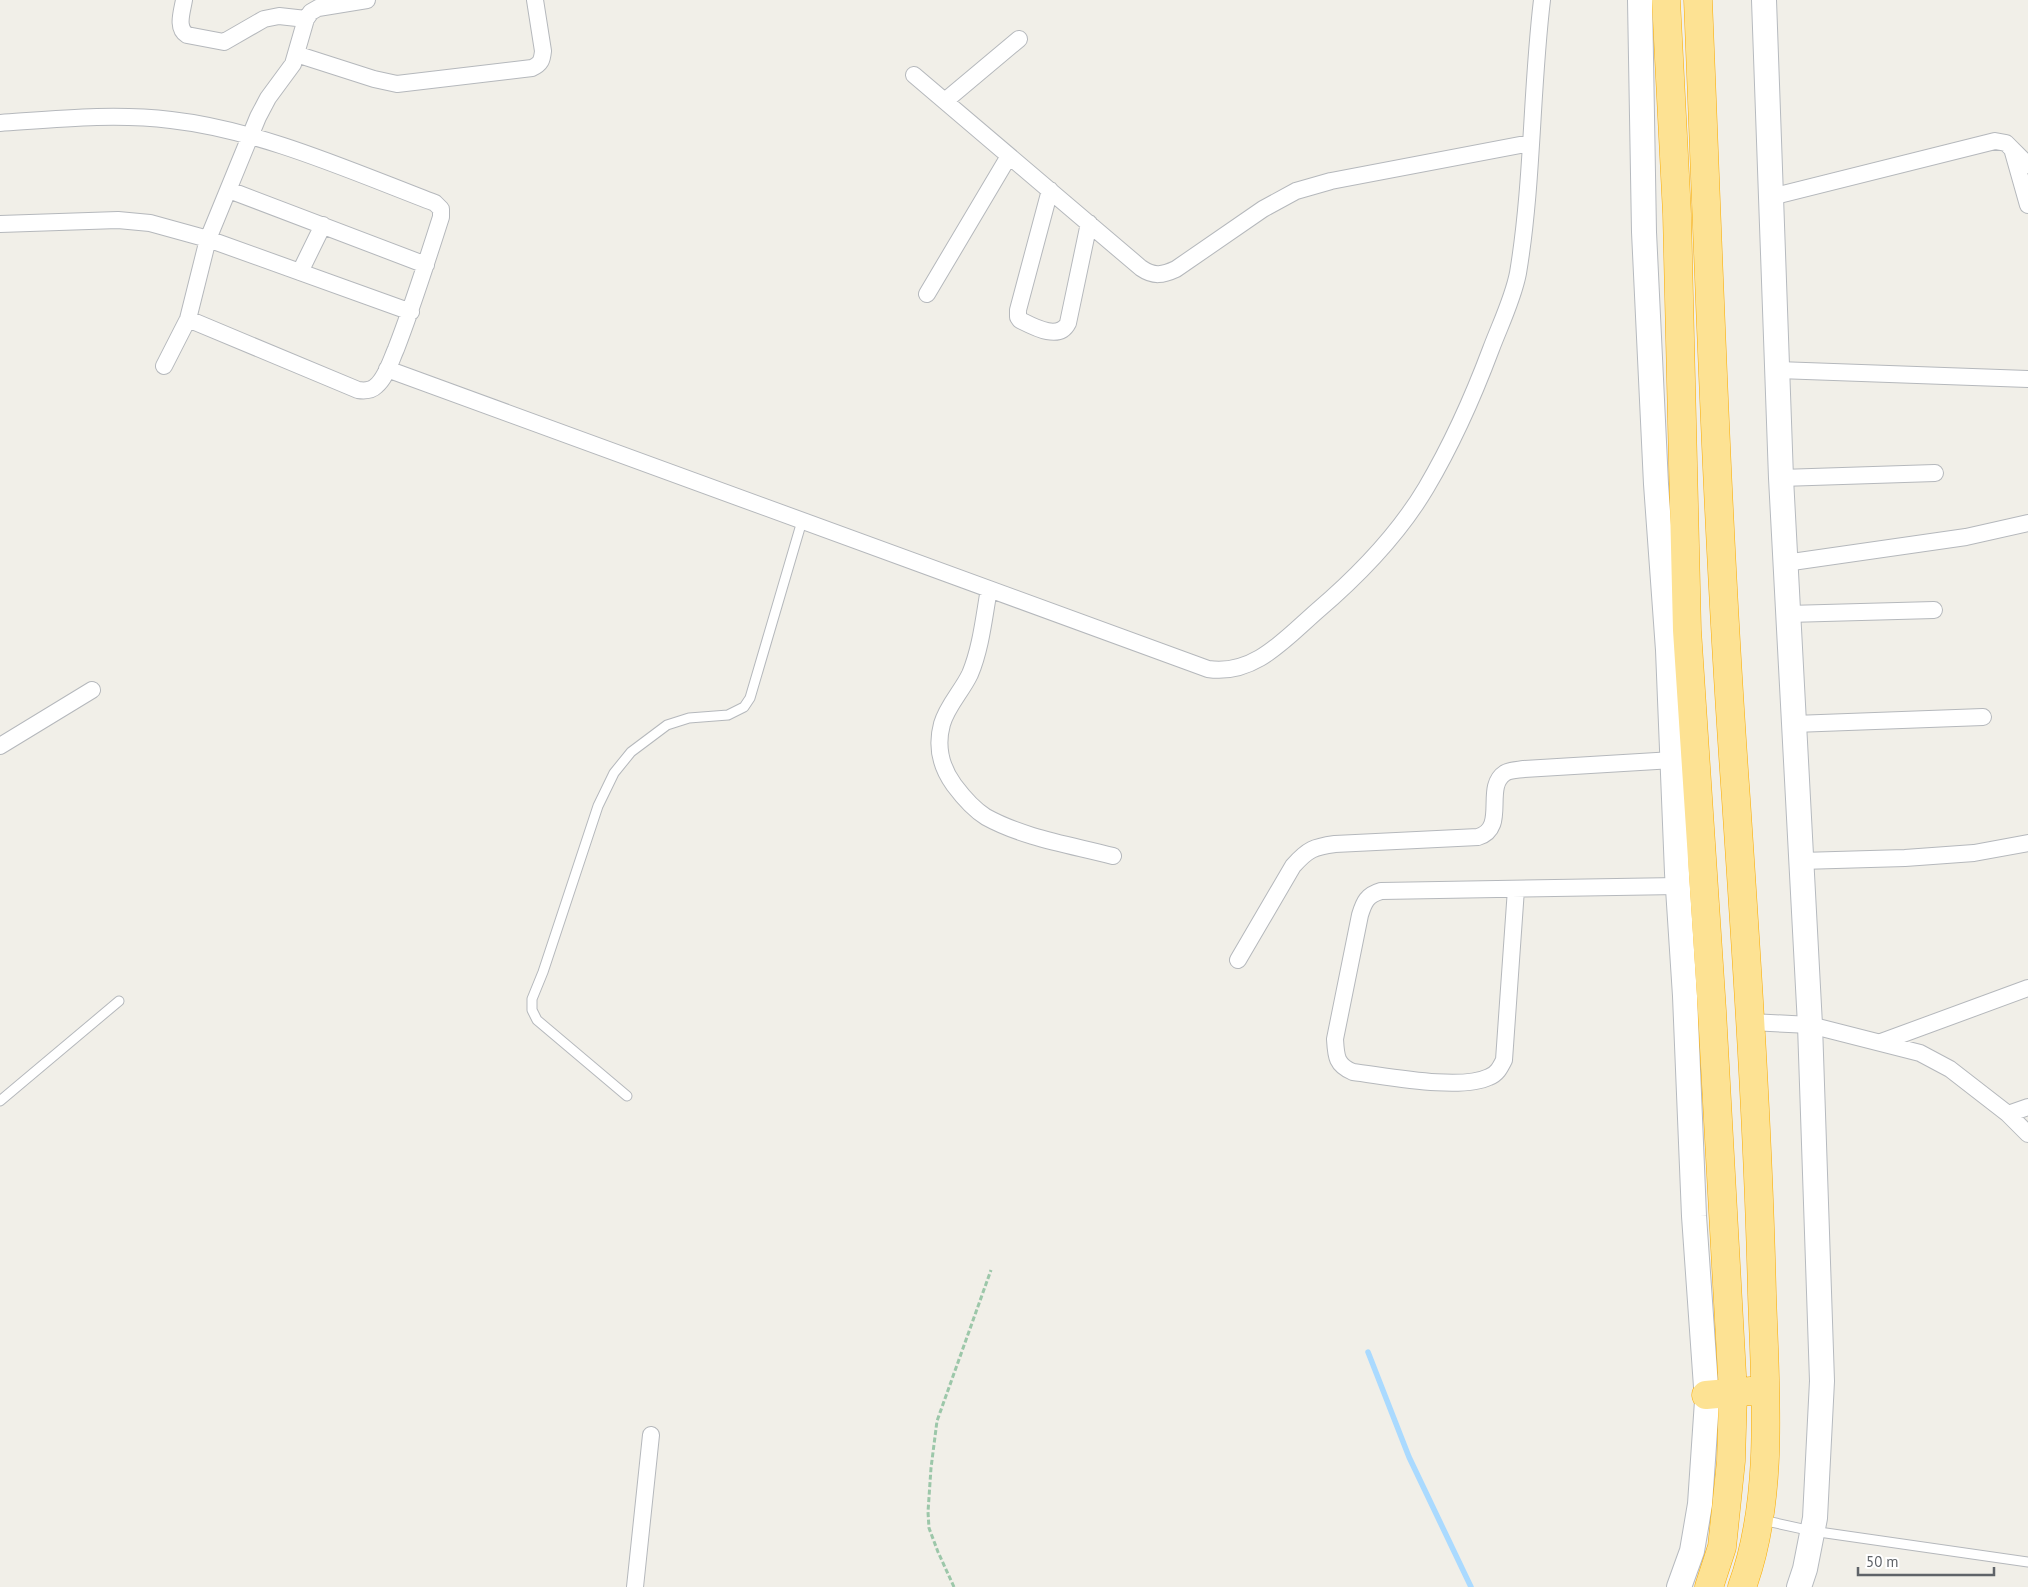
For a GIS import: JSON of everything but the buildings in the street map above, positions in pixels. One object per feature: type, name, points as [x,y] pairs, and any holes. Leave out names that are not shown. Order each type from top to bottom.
[{"type":"highway","points":[[1666,0],[1677,214],[1687,630],[1712,1011],[1733,1393],[1731,1461],[1722,1547],[1710,1587]]},
{"type":"highway","points":[[1698,0],[1725,650],[1751,1022],[1765,1390],[1766,1438],[1759,1519],[1742,1587]]},
{"type":"highway","points":[[1706,1395],[1765,1390]]},
{"type":"street","points":[[184,0],[180,24],[183,33],[187,36],[217,42],[228,40],[264,19],[278,16],[306,19]]},
{"type":"street","points":[[164,366],[188,319],[208,239],[268,98],[294,59],[306,19],[311,12],[318,8],[367,0]]},
{"type":"street","points":[[294,59],[397,84],[532,68],[538,65],[542,58],[543,50],[535,0]]},
{"type":"street","points":[[387,369],[1208,669],[1229,671],[1250,664],[1276,648],[1348,584],[1397,530],[1425,489],[1447,449],[1477,384],[1517,276],[1525,219],[1537,43],[1542,0]]},
{"type":"street","points":[[1640,0],[1645,241],[1656,484],[1668,650],[1678,886],[1686,996],[1694,1216],[1706,1395],[1700,1504],[1692,1551],[1679,1587]]},
{"type":"street","points":[[1764,0],[1781,478],[1810,1024],[1822,1381],[1815,1518],[1799,1587]]},
{"type":"street","points":[[945,101],[1019,38]]},
{"type":"street","points":[[914,75],[1148,273],[1157,275],[1165,274],[1176,268],[1263,208],[1296,191],[1331,181],[1531,143]]},
{"type":"street","points":[[0,123],[93,117],[171,120],[210,126],[252,136],[435,202],[441,208],[441,217],[411,312],[387,369],[378,385],[372,389],[366,391],[358,390],[188,319]]},
{"type":"street","points":[[1771,197],[1987,142],[2000,141],[2012,148],[2028,165]]},
{"type":"street","points":[[2012,148],[2028,205]]},
{"type":"street","points":[[927,294],[1009,156]]},
{"type":"street","points":[[229,190],[426,265]]},
{"type":"street","points":[[1050,190],[1018,310],[1020,320],[1051,332],[1060,332],[1065,328],[1068,323],[1089,223]]},
{"type":"street","points":[[0,224],[135,221],[150,223],[208,239],[411,312]]},
{"type":"street","points":[[300,272],[323,225]]},
{"type":"street","points":[[1777,370],[2028,379]]},
{"type":"street","points":[[1781,478],[1935,473]]},
{"type":"street","points":[[1785,563],[1966,537],[2028,523]]},
{"type":"street","points":[[989,589],[974,662],[969,676],[942,722],[939,739],[941,760],[949,778],[964,799],[985,816],[1018,831],[1113,856]]},
{"type":"street","points":[[1788,614],[1934,610]]},
{"type":"street","points":[[0,746],[92,690]]},
{"type":"street","points":[[1794,724],[1983,717]]},
{"type":"street","points":[[1238,960],[1293,866],[1304,853],[1315,847],[1336,844],[1478,838],[1484,836],[1490,829],[1495,792],[1499,780],[1504,774],[1524,769],[1673,760]]},
{"type":"street","points":[[1801,861],[1905,858],[1974,853],[2028,843]]},
{"type":"street","points":[[1516,889],[1504,1060],[1499,1070],[1491,1076],[1480,1080],[1458,1084],[1353,1072],[1343,1068],[1338,1060],[1335,1040],[1360,915],[1368,897],[1381,892],[1516,889],[1678,886]]},
{"type":"street","points":[[1881,1042],[2028,988]]},
{"type":"street","points":[[1751,1022],[1810,1024],[1920,1053],[1950,1070],[2008,1114],[2028,1134]]},
{"type":"street","points":[[2008,1114],[2028,1107]]},
{"type":"street","points":[[635,1587],[651,1435]]},
{"type":"lane","points":[[627,1096],[537,1020],[532,1010],[532,999],[543,972],[598,806],[614,774],[631,752],[667,725],[689,718],[728,715],[744,707],[750,698],[802,521]]},
{"type":"lane","points":[[0,1101],[119,1001]]},
{"type":"lane","points":[[1759,1519],[1812,1532],[2028,1562]]},
{"type":"path","points":[[954,1587],[929,1528],[928,1512],[931,1468],[937,1422],[991,1270]]},
{"type":"waterway","points":[[1368,1352],[1409,1457],[1471,1587]]}]
